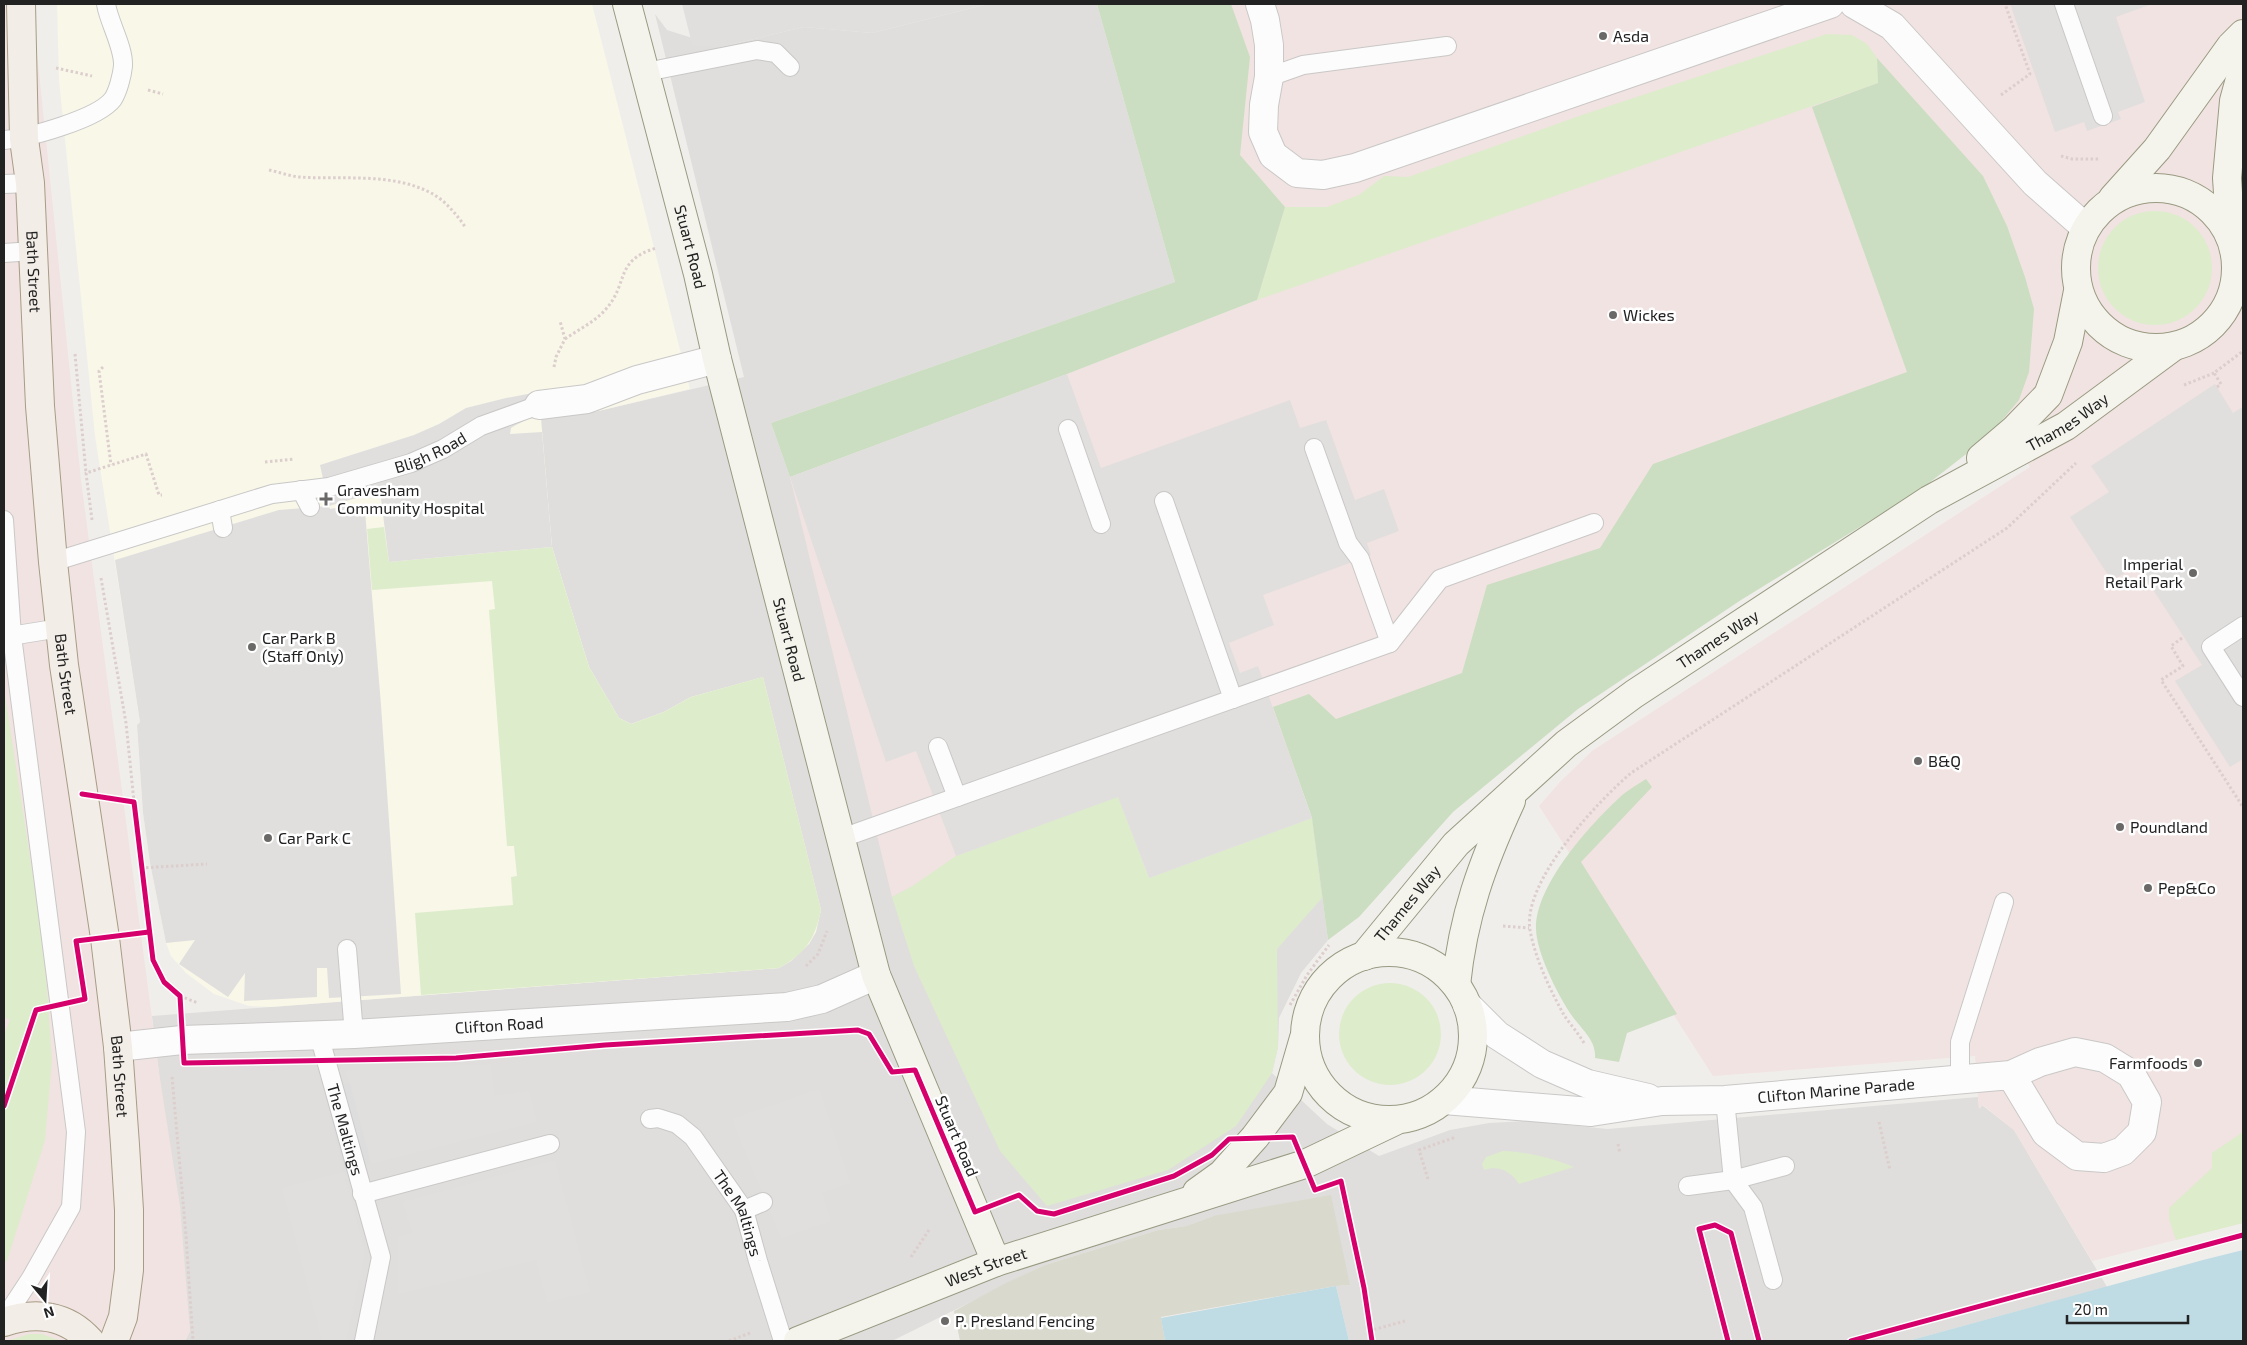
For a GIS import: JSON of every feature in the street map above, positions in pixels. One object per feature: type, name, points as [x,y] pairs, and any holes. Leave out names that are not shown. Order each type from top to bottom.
[{"type":"main road","name":"Bath Street","points":[[21,4],[14,139],[17,184],[33,251],[40,406],[53,562],[82,794],[118,1047],[128,1182],[129,1250],[123,1317],[114,1341]]},
{"type":"main road","points":[[4,1321],[21,1316],[42,1315],[63,1320],[81,1331],[90,1341]]},
{"type":"street","name":"Stuart Road","points":[[627,4],[698,274],[717,359],[876,975],[996,1262]]},
{"type":"street","points":[[1260,4],[1269,45],[1270,77],[1264,105],[1264,132],[1273,154],[1297,173],[1323,175],[1355,168],[1830,4]]},
{"type":"street","points":[[1854,4],[1892,26],[2035,183],[2086,228]]},
{"type":"street","points":[[2243,34],[2230,46],[2157,149],[2090,220],[2079,242],[2075,266],[2078,291],[2089,314],[2106,331],[2128,344],[2150,349],[2173,347],[2195,338],[2214,325],[2228,306],[2239,286],[2237,260],[2231,238],[2227,178],[2234,101],[2243,68]]},
{"type":"street","points":[[2108,203],[2130,191],[2155,187],[2180,190],[2202,201],[2220,218],[2231,238]]},
{"type":"street","name":"Thames Way","points":[[1929,500],[2014,430],[2048,395],[2068,342],[2078,291]]},
{"type":"street","name":"Thames Way","points":[[1364,956],[1456,844],[1566,744],[1634,694],[1929,500],[2066,426],[2173,347]]},
{"type":"street","name":"Bligh Road","points":[[539,405],[587,399],[637,380],[717,359]]},
{"type":"street","name":"Thames Way","points":[[1462,995],[1460,946],[1472,896],[1490,845],[1516,791]]},
{"type":"street","points":[[1390,952],[1416,956],[1440,969],[1462,995],[1473,1027],[1472,1054],[1462,1079],[1444,1100],[1421,1114],[1395,1121],[1368,1118],[1343,1107],[1322,1088],[1309,1064],[1304,1036],[1308,1010],[1320,987],[1339,968],[1364,956],[1390,952]]},
{"type":"street","name":"Clifton Road","points":[[118,1047],[183,1052],[319,1035],[787,1007],[822,1000],[876,975]]},
{"type":"street","name":"Clifton Marine Parade","points":[[1462,995],[1497,1035],[1542,1064],[1588,1084],[1662,1101]]},
{"type":"street","name":"West Street","points":[[1180,1205],[1222,1174],[1255,1137],[1288,1093],[1304,1036]]},
{"type":"street","name":"Clifton Marine Parade","points":[[1444,1100],[1592,1112],[1662,1101],[1726,1100],[2011,1075],[2040,1062],[2075,1052],[2105,1058],[2131,1074],[2148,1102],[2142,1132],[2123,1151],[2104,1158],[2077,1156],[2046,1133],[2011,1075]]},
{"type":"street","name":"West Street","points":[[798,1341],[996,1262],[1305,1164],[1395,1121]]},
{"type":"lane","points":[[14,139],[97,112],[112,99],[123,65],[121,50],[106,4]]},
{"type":"lane","points":[[2064,4],[2103,116]]},
{"type":"lane","points":[[1270,77],[1303,65],[1447,46]]},
{"type":"lane","points":[[646,72],[757,50],[776,53],[790,67]]},
{"type":"lane","points":[[4,253],[33,251]]},
{"type":"lane","name":"Bligh Road","points":[[53,562],[272,494],[329,488],[411,463],[443,449],[481,426],[539,405]]},
{"type":"lane","points":[[1068,429],[1101,524]]},
{"type":"lane","points":[[1314,448],[1348,543],[1360,559],[1390,643]]},
{"type":"lane","points":[[301,490],[310,507]]},
{"type":"lane","points":[[1164,501],[1233,699]]},
{"type":"lane","points":[[220,510],[222,528]]},
{"type":"lane","points":[[4,520],[8,636],[76,1132],[71,1207],[4,1321]]},
{"type":"lane","points":[[842,838],[1390,643],[1440,579],[1594,523]]},
{"type":"lane","points":[[2243,626],[2211,647],[2243,697]]},
{"type":"lane","points":[[8,636],[60,628]]},
{"type":"lane","points":[[938,747],[958,797]]},
{"type":"lane","points":[[1960,1078],[1960,1042],[2004,902]]},
{"type":"lane","points":[[347,950],[354,1034]]},
{"type":"lane","name":"The Maltings","points":[[319,1035],[381,1257],[364,1341]]},
{"type":"lane","points":[[1726,1100],[1733,1180],[1753,1207],[1773,1280]]},
{"type":"lane","name":"The Maltings","points":[[650,1119],[658,1118],[676,1124],[693,1137],[744,1210],[783,1341]]},
{"type":"lane","name":"The Maltings","points":[[362,1194],[550,1144]]},
{"type":"lane","points":[[1688,1186],[1733,1180],[1785,1166]]},
{"type":"lane","points":[[744,1210],[763,1202]]},
{"type":"path","points":[[53,67],[163,94]]},
{"type":"path","points":[[145,98],[148,90]]},
{"type":"path","points":[[269,170],[298,177],[394,181],[415,186],[432,193],[445,203],[466,228]]},
{"type":"path","points":[[554,373],[556,357],[565,339],[560,322]]},
{"type":"path","points":[[75,347],[86,473]]},
{"type":"path","points":[[2182,385],[2214,373],[2243,351]]},
{"type":"path","points":[[103,367],[99,372],[111,465]]},
{"type":"path","points":[[2214,373],[2221,384],[2216,387]]},
{"type":"path","points":[[1586,1045],[1564,1015],[1537,954],[1530,928],[1532,906],[1543,875],[1612,789],[1631,773],[2007,528],[2077,462]]},
{"type":"path","points":[[2171,646],[2183,666],[2160,680],[2243,807]]},
{"type":"path","points":[[82,794],[134,802],[136,811]]},
{"type":"path","points":[[140,858],[142,877]]},
{"type":"path","points":[[141,868],[207,864]]},
{"type":"path","points":[[799,971],[806,967],[818,954],[827,929]]},
{"type":"path","points":[[174,992],[203,1005]]},
{"type":"path","points":[[180,996],[183,1052],[170,1078],[186,1236],[193,1341]]},
{"type":"path","points":[[1878,1118],[1890,1170]]},
{"type":"path","points":[[1368,1322],[1370,1334],[1405,1321]]},
{"type":"shaded area","points":[[4,4],[32,4],[81,480],[160,1079],[180,1206],[190,1331],[185,1341],[4,1341]]},
{"type":"shaded area","name":"Gravesham Community Hospital","points":[[57,4],[592,4],[690,389],[594,412],[541,418],[552,547],[589,667],[619,718],[631,724],[664,712],[691,697],[763,677],[821,910],[816,932],[809,944],[791,961],[779,968],[271,1007],[249,1006],[214,994],[186,973],[171,956],[166,943],[150,863],[143,813],[137,725],[140,722],[95,436],[59,80]]},
{"type":"shaded area","points":[[682,4],[988,4],[872,33],[804,27],[721,47],[692,44]]},
{"type":"shaded area","points":[[988,4],[1097,4],[1175,282],[771,423],[790,477],[911,887],[1149,878],[1312,818],[1328,940],[1301,973],[1279,1018],[1278,1047],[1272,1073],[1327,1124],[1379,1156],[1450,1130],[1489,1123],[1527,1121],[1608,1129],[1978,1097],[1979,1108],[1982,1105],[2014,1130],[2107,1287],[1908,1341],[1349,1341],[1336,1286],[1350,1285],[1213,1216],[1186,1226],[1158,1230],[1045,1265],[892,1341],[185,1341],[190,1331],[152,1016],[779,968],[763,678],[691,697],[664,712],[631,724],[619,718],[589,667],[552,547],[540,417],[594,412],[744,377],[655,14],[667,30],[721,47],[804,27],[872,33]]},
{"type":"shaded area","points":[[1164,4],[2243,4],[2243,1223],[2092,1261],[2014,1130],[1983,1105],[1979,1109],[1975,1056],[1713,1076],[1539,806],[1560,782],[1592,751],[2030,467],[1986,398],[1497,716],[911,887],[892,897],[790,477],[1067,374],[1257,300]]},
{"type":"shaded area","points":[[2010,4],[2152,4],[2116,17],[2145,102],[2118,112],[2121,119],[2087,131],[2084,122],[2055,132]]},
{"type":"shaded area","points":[[1067,374],[1101,468],[1290,400],[1300,428],[1326,420],[1355,500],[1384,489],[1399,531],[1367,543],[1371,555],[1263,595],[1274,625],[1229,643],[1240,673],[1258,666],[1312,818],[1149,878],[1118,797],[956,856],[916,751],[886,762],[790,477]]},
{"type":"shaded area","name":"Imperial Retail Park","points":[[2215,384],[2233,413],[2243,407],[2243,759],[2230,767],[2175,681],[2202,665],[2137,565],[2112,581],[2070,517],[2109,492],[2091,466]]},
{"type":"shaded area","points":[[538,392],[540,417],[528,419],[516,425],[511,428],[510,434],[542,432],[552,547],[389,562],[380,491],[329,506],[320,465],[414,435],[439,424],[466,408]]},
{"type":"shaded area","points":[[351,505],[351,512],[365,511],[381,705],[401,994],[329,998],[327,968],[317,968],[317,997],[244,1001],[245,973],[228,997],[179,964],[195,940],[166,943],[150,863],[143,813],[137,725],[140,722],[115,560],[279,510],[329,506],[330,509]]},
{"type":"shaded area","points":[[491,1064],[494,1096],[529,1091],[537,1122],[371,1164],[346,1071]]},
{"type":"shaded area","points":[[819,1089],[850,1183],[822,1193],[831,1221],[781,1238],[732,1119]]},
{"type":"shaded area","points":[[555,1160],[590,1292],[547,1302],[536,1260],[398,1294],[398,1237],[412,1233],[403,1202]]},
{"type":"shaded area","points":[[344,1172],[365,1253],[346,1341],[322,1341],[282,1188]]},
{"type":"shaded area","points":[[1331,1195],[1350,1285],[1161,1317],[1165,1341],[960,1341],[954,1311],[1004,1284],[1045,1265],[1158,1230],[1186,1226],[1213,1216]]},
{"type":"green space","points":[[1097,4],[1231,4],[1250,57],[1240,155],[1285,207],[1257,300],[1067,374],[790,477],[771,423],[1175,282]]},
{"type":"green space","points":[[1827,34],[1852,35],[1867,44],[1877,58],[1878,83],[1257,300],[1285,207],[1327,207],[1359,195],[1384,176],[1408,177],[1582,115]]},
{"type":"green space","points":[[1877,58],[1983,176],[2007,226],[2034,309],[2029,372],[2019,400],[1988,437],[1920,490],[1741,600],[1578,709],[1453,812],[1359,917],[1328,940],[1312,818],[1273,707],[1309,694],[1336,719],[1462,673],[1487,585],[1600,548],[1653,464],[1907,372],[1812,107],[1878,83]]},
{"type":"green space","points":[[2155,211],[2177,215],[2196,227],[2208,246],[2212,268],[2208,290],[2196,309],[2177,321],[2155,325],[2133,321],[2114,309],[2102,290],[2098,268],[2102,246],[2114,227],[2133,215]]},
{"type":"green space","points":[[384,527],[389,562],[552,547],[589,667],[619,718],[631,724],[664,712],[691,697],[763,677],[821,910],[816,929],[803,951],[779,968],[421,995],[415,913],[513,905],[511,877],[517,876],[514,846],[507,846],[489,610],[495,609],[492,581],[372,590],[367,529]]},
{"type":"green space","points":[[4,689],[44,948],[52,1061],[45,1140],[7,1261],[4,1263],[4,1035],[10,1020],[4,1017]]},
{"type":"green space","points":[[1646,779],[1652,787],[1581,862],[1677,1014],[1627,1033],[1619,1062],[1595,1058],[1593,1045],[1587,1034],[1570,1013],[1548,972],[1539,949],[1536,928],[1538,911],[1545,894],[1566,858],[1593,825],[1624,793]]},
{"type":"green space","points":[[1118,796],[1149,878],[1312,818],[1322,898],[1277,949],[1278,1047],[1272,1073],[1236,1126],[1168,1170],[1047,1206],[1000,1151],[914,966],[892,897],[911,887],[956,856]]},
{"type":"green space","points":[[1390,983],[1410,986],[1419,991],[1433,1005],[1438,1014],[1441,1034],[1438,1054],[1433,1063],[1419,1077],[1410,1082],[1390,1085],[1370,1082],[1361,1077],[1347,1063],[1342,1054],[1339,1034],[1342,1014],[1347,1005],[1361,991],[1370,986]]},
{"type":"green space","points":[[2243,1132],[2243,1223],[2176,1240],[2169,1219],[2169,1208],[2212,1168],[2212,1153]]},
{"type":"green space","points":[[1503,1151],[1539,1156],[1574,1167],[1519,1184],[1516,1179],[1504,1170],[1494,1168],[1484,1170],[1482,1164],[1486,1157]]},
{"type":"green space","points":[[29,1334],[42,1334],[61,1341],[7,1341]]},
{"type":"water","points":[[2243,1250],[2243,1341],[1908,1341],[2203,1260]]},
{"type":"water","points":[[1336,1286],[1349,1341],[1165,1341],[1161,1318]]},
{"type":"pier","points":[[350,1083],[371,1164],[344,1172],[324,1090]]},
{"type":"cycle path","points":[[82,794],[134,802],[153,960],[164,982],[180,996],[184,1063],[456,1058],[605,1045],[858,1030],[869,1034],[892,1072],[915,1070],[975,1212],[1019,1195],[1037,1211],[1054,1214],[1174,1176],[1212,1155],[1229,1139],[1293,1137],[1315,1190],[1341,1181],[1364,1288],[1372,1341]]},
{"type":"cycle path","points":[[4,1106],[36,1010],[85,999],[76,941],[149,932]]},
{"type":"cycle path","points":[[1728,1341],[1699,1229],[1715,1225],[1731,1233],[1759,1341]]},
{"type":"cycle path","points":[[1851,1341],[2243,1235]]},
{"type":"place","name":"Asda","points":[[1603,36]]},
{"type":"place","name":"Wickes","points":[[1613,315]]},
{"type":"place","name":"Gravesham Community Hospital","points":[[326,499]]},
{"type":"place","name":"Imperial Retail Park","points":[[2193,573]]},
{"type":"place","name":"Car Park B (Staff Only)","points":[[252,647]]},
{"type":"place","name":"B&Q","points":[[1918,761]]},
{"type":"place","name":"Poundland","points":[[2120,827]]},
{"type":"place","name":"Car Park C","points":[[268,838]]},
{"type":"place","name":"Pep&Co","points":[[2148,888]]},
{"type":"place","name":"Farmfoods","points":[[2198,1063]]},
{"type":"place","name":"P. Presland Fencing","points":[[945,1321]]}]
